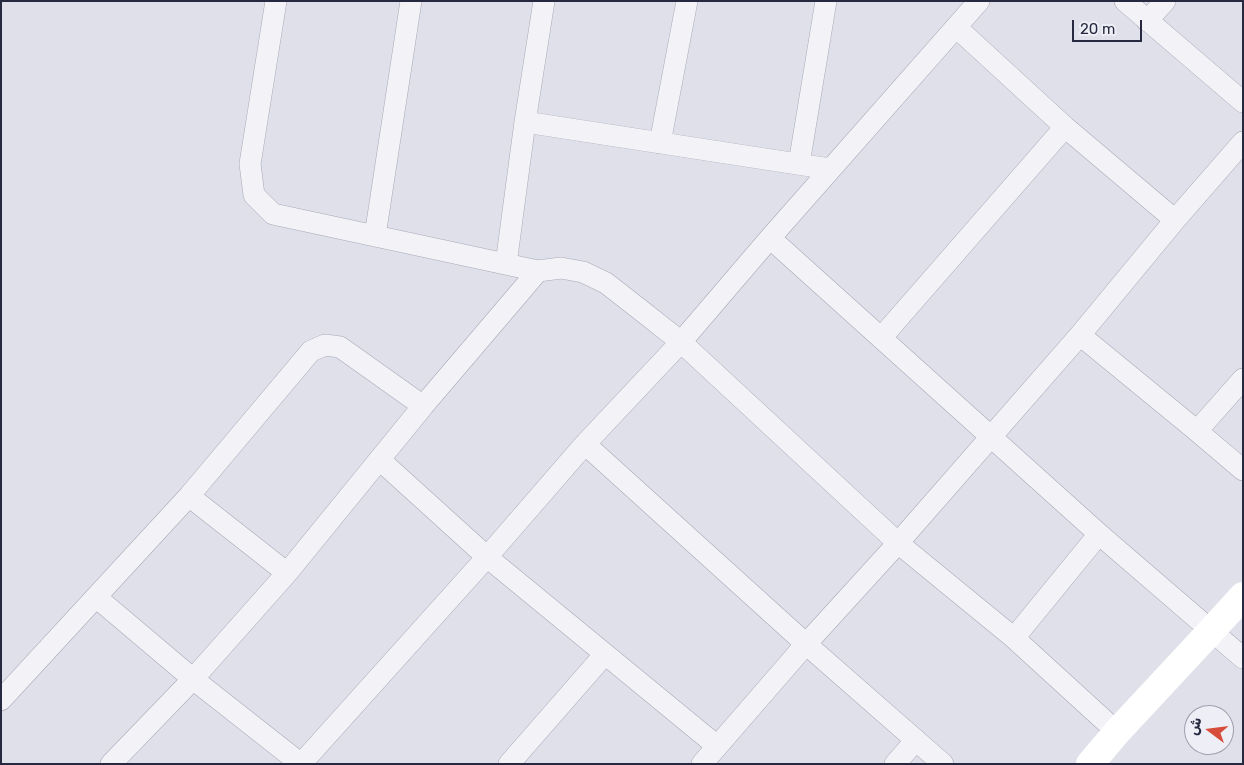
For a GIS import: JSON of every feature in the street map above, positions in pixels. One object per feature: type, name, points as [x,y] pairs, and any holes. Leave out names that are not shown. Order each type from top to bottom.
[{"type":"main road","points":[[1090,764],[1117,732],[1243,596]]},
{"type":"street","points":[[276,1],[250,164],[254,195],[273,214],[538,271],[561,268],[583,272],[606,283],[680,342],[898,543],[1014,638],[1117,732]]},
{"type":"street","points":[[375,236],[411,1]]},
{"type":"street","points":[[506,264],[525,122],[544,1]]},
{"type":"street","points":[[660,143],[687,1]]},
{"type":"street","points":[[799,164],[826,1]]},
{"type":"street","points":[[96,597],[193,679],[301,764],[487,557],[585,444],[680,342],[979,1]]},
{"type":"street","points":[[1124,1],[1243,102]]},
{"type":"street","points":[[1147,21],[1164,1]]},
{"type":"street","points":[[956,27],[1065,127],[1175,220]]},
{"type":"street","points":[[525,122],[830,169]]},
{"type":"street","points":[[881,338],[1065,127]]},
{"type":"street","points":[[702,764],[1080,334],[1243,142]]},
{"type":"street","points":[[770,238],[1099,534],[1243,658]]},
{"type":"street","points":[[111,764],[193,679],[287,573],[423,406],[538,271]]},
{"type":"street","points":[[1080,334],[1243,470]]},
{"type":"street","points":[[1,700],[189,496],[311,351],[325,345],[340,347],[423,406]]},
{"type":"street","points":[[1197,431],[1243,379]]},
{"type":"street","points":[[585,444],[806,644],[943,764]]},
{"type":"street","points":[[380,460],[487,557],[717,746]]},
{"type":"street","points":[[189,496],[287,573]]},
{"type":"street","points":[[1014,638],[1099,534]]},
{"type":"street","points":[[509,764],[605,654]]},
{"type":"street","points":[[895,764],[916,740]]}]
